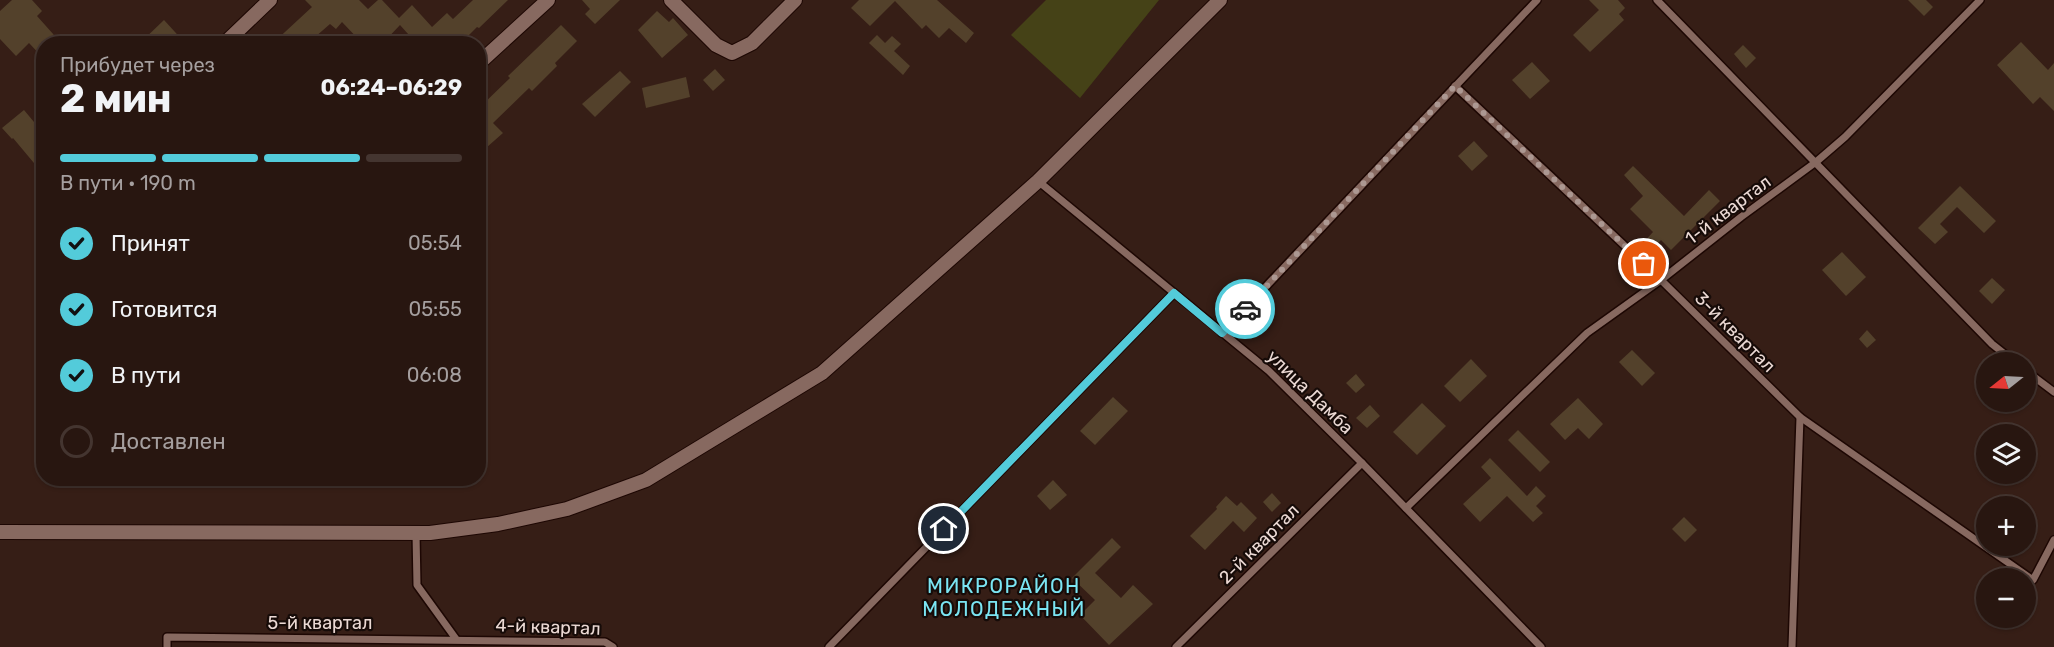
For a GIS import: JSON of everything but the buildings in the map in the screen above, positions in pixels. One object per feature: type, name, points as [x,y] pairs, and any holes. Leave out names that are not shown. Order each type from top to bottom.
[{"type":"street","points":[[232,36],[270,0]]},
{"type":"street","points":[[486,57],[548,0]]},
{"type":"street","points":[[671,0],[716,45],[732,53],[752,42],[795,0]]},
{"type":"street","points":[[0,532],[416,533],[498,524],[567,509],[646,480],[822,373],[1038,181],[1220,0]]},
{"type":"lane","points":[[1222,333],[1537,0]]},
{"type":"lane","points":[[1657,0],[2001,352]]},
{"type":"lane","name":"1-й квартал","points":[[1406,508],[1587,333],[1661,280],[1816,162],[1845,137],[1980,0]]},
{"type":"lane","name":"3-й квартал","points":[[1455,86],[1661,280],[1800,417],[2033,580],[2054,540]]},
{"type":"lane","name":"улица Дамба","points":[[1038,181],[1269,371],[1541,647]]},
{"type":"lane","points":[[829,647],[1174,293]]},
{"type":"lane","points":[[2036,378],[2054,392]]},
{"type":"lane","points":[[1792,647],[1800,417]]},
{"type":"lane","name":"2-й квартал","points":[[1176,647],[1362,463]]},
{"type":"lane","points":[[416,533],[417,585],[456,639]]},
{"type":"lane","name":"5-й квартал","points":[[167,647],[167,638],[456,639],[482,643]]},
{"type":"lane","name":"4-й квартал","points":[[482,643],[605,642],[613,647]]},
{"type":"shaded area","points":[[1046,0],[1159,0],[1080,98],[1011,35]]},
{"type":"way so far","points":[[1245,309],[1455,86],[1644,264]]},
{"type":"district","name":"МИКРОРАЙОН МОЛОДЕЖНЫЙ","points":[[1004,598]]},
{"type":"route","points":[[944,529],[1174,293],[1222,333],[1245,309]]}]
